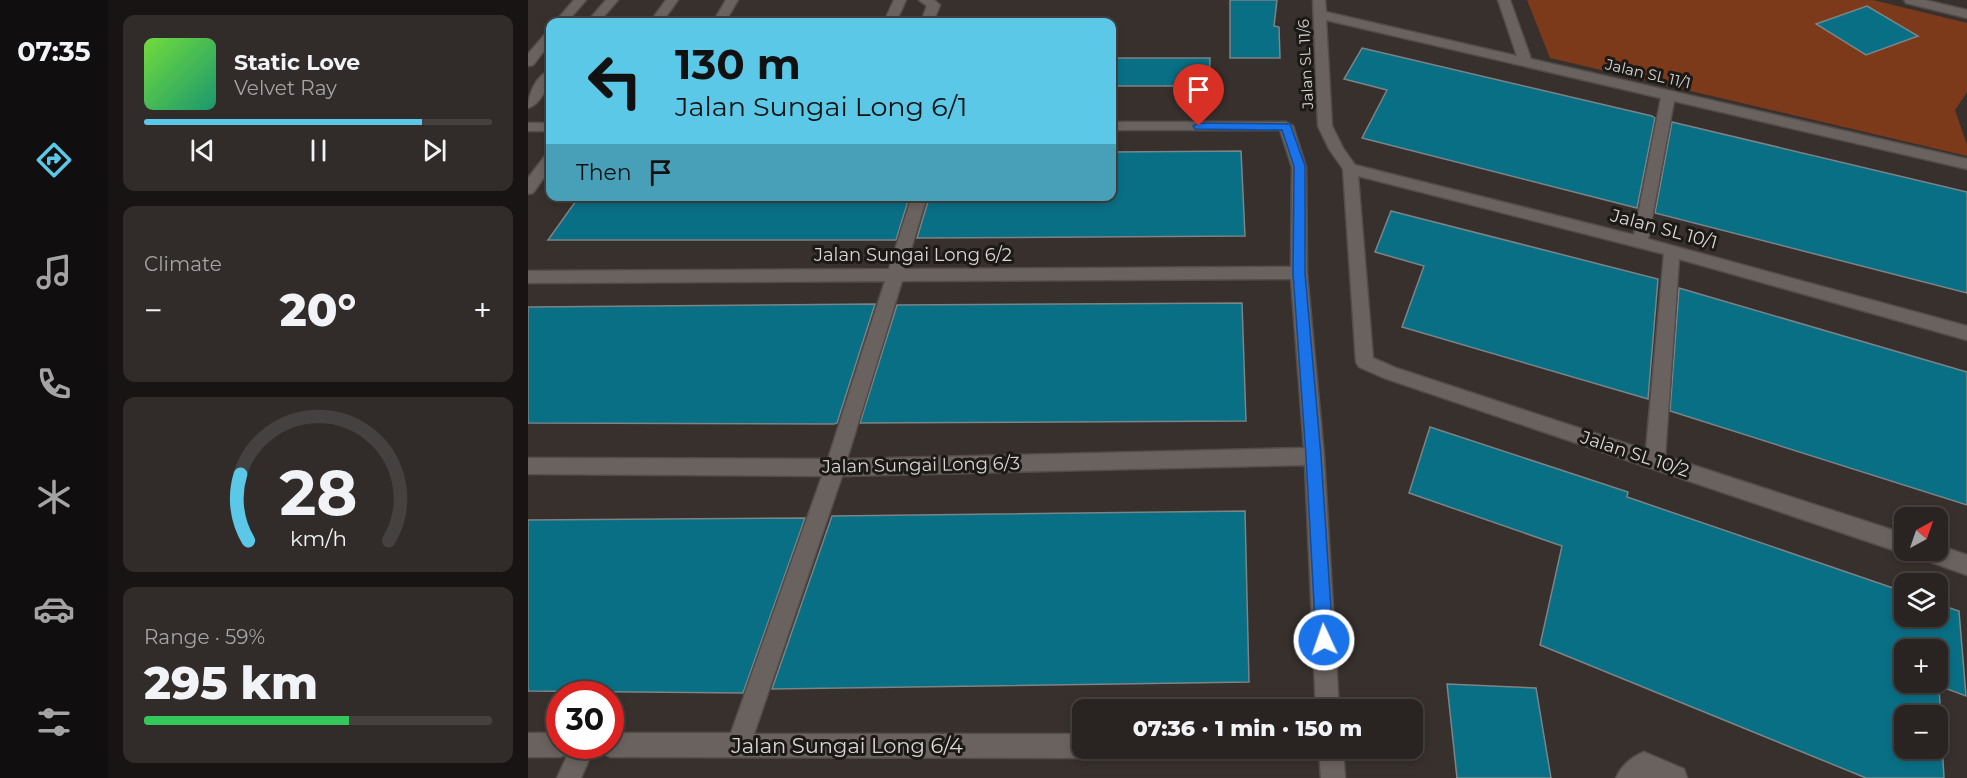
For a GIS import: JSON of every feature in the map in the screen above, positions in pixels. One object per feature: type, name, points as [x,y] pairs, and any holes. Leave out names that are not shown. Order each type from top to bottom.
[{"type":"street","points":[[564,18],[580,0]]},
{"type":"street","points":[[596,18],[612,0]]},
{"type":"street","points":[[659,18],[672,0]]},
{"type":"street","points":[[721,18],[732,0]]},
{"type":"street","points":[[892,18],[900,0]]},
{"type":"street","points":[[926,0],[933,5],[928,18]]},
{"type":"street","name":"Jalan SL 11/6","points":[[1318,0],[1321,15],[1325,126],[1336,149],[1350,169]]},
{"type":"street","points":[[1504,0],[1525,62]]},
{"type":"street","points":[[1910,0],[1967,14]]},
{"type":"street","name":"Jalan SL 11/1","points":[[1321,15],[1967,164]]},
{"type":"street","points":[[528,44],[546,40]]},
{"type":"street","points":[[528,62],[546,41]]},
{"type":"street","points":[[528,104],[546,80]]},
{"type":"street","points":[[1640,242],[1668,95]]},
{"type":"street","points":[[1116,126],[1286,126],[1299,166],[1299,273],[1314,456],[1328,699]]},
{"type":"street","points":[[528,127],[546,127]]},
{"type":"street","points":[[528,189],[546,164]]},
{"type":"street","name":"Jalan SL 10/1","points":[[1350,169],[1640,242],[1967,333]]},
{"type":"street","name":"Jalan SL 10/2","points":[[1350,169],[1365,362],[1389,373],[1894,540]]},
{"type":"street","points":[[738,746],[835,468],[919,201]]},
{"type":"street","points":[[1655,460],[1672,251]]},
{"type":"street","name":"Jalan Sungai Long 6/2","points":[[528,277],[1299,273]]},
{"type":"street","name":"Jalan Sungai Long 6/3","points":[[528,466],[835,468],[1314,456]]},
{"type":"street","points":[[1948,558],[1967,565]]},
{"type":"street","points":[[528,745],[546,745]]},
{"type":"street","name":"Jalan Sungai Long 6/4","points":[[624,745],[1072,746]]},
{"type":"street","points":[[569,778],[577,759]]},
{"type":"street","points":[[1332,759],[1333,778]]},
{"type":"street","points":[[1628,778],[1644,764],[1675,778]]},
{"type":"shaded area","points":[[1527,0],[1873,0],[1967,23],[1967,92],[1955,110],[1967,145],[1967,156],[1550,58]]},
{"type":"building","points":[[1230,0],[1277,0],[1274,26],[1279,27],[1280,58],[1230,58]]},
{"type":"building","points":[[1867,6],[1918,36],[1866,55],[1816,24]]},
{"type":"building","points":[[1362,48],[1652,116],[1655,118],[1637,208],[1362,138],[1387,90],[1344,79]]},
{"type":"building","points":[[1116,58],[1210,58],[1209,86],[1116,86]]},
{"type":"building","points":[[1672,122],[1967,192],[1967,293],[1655,213]]},
{"type":"building","points":[[1241,151],[1245,236],[917,238],[928,201],[1116,201],[1116,152]]},
{"type":"building","points":[[576,201],[908,201],[896,240],[548,240]]},
{"type":"building","points":[[1391,211],[1658,279],[1648,399],[1402,327],[1424,266],[1375,252]]},
{"type":"building","points":[[1679,288],[1967,372],[1967,505],[1670,411]]},
{"type":"building","points":[[1242,303],[1246,421],[860,423],[897,305]]},
{"type":"building","points":[[875,304],[837,423],[528,423],[528,307]]},
{"type":"building","points":[[1430,427],[1628,492],[1627,497],[1894,588],[1894,627],[1948,627],[1948,607],[1959,611],[1966,696],[1948,689],[1948,639],[1894,639],[1894,693],[1939,693],[1940,705],[1894,705],[1894,759],[1943,759],[1944,778],[1866,778],[1540,645],[1562,546],[1409,493]]},
{"type":"building","points":[[1245,511],[1249,682],[772,689],[832,516]]},
{"type":"building","points":[[805,518],[743,693],[624,692],[624,681],[546,681],[546,691],[528,691],[528,520]]},
{"type":"building","points":[[1447,684],[1536,688],[1551,778],[1457,778]]},
{"type":"route","points":[[1199,126],[1286,126],[1299,166],[1299,273],[1314,456],[1324,640]]}]
